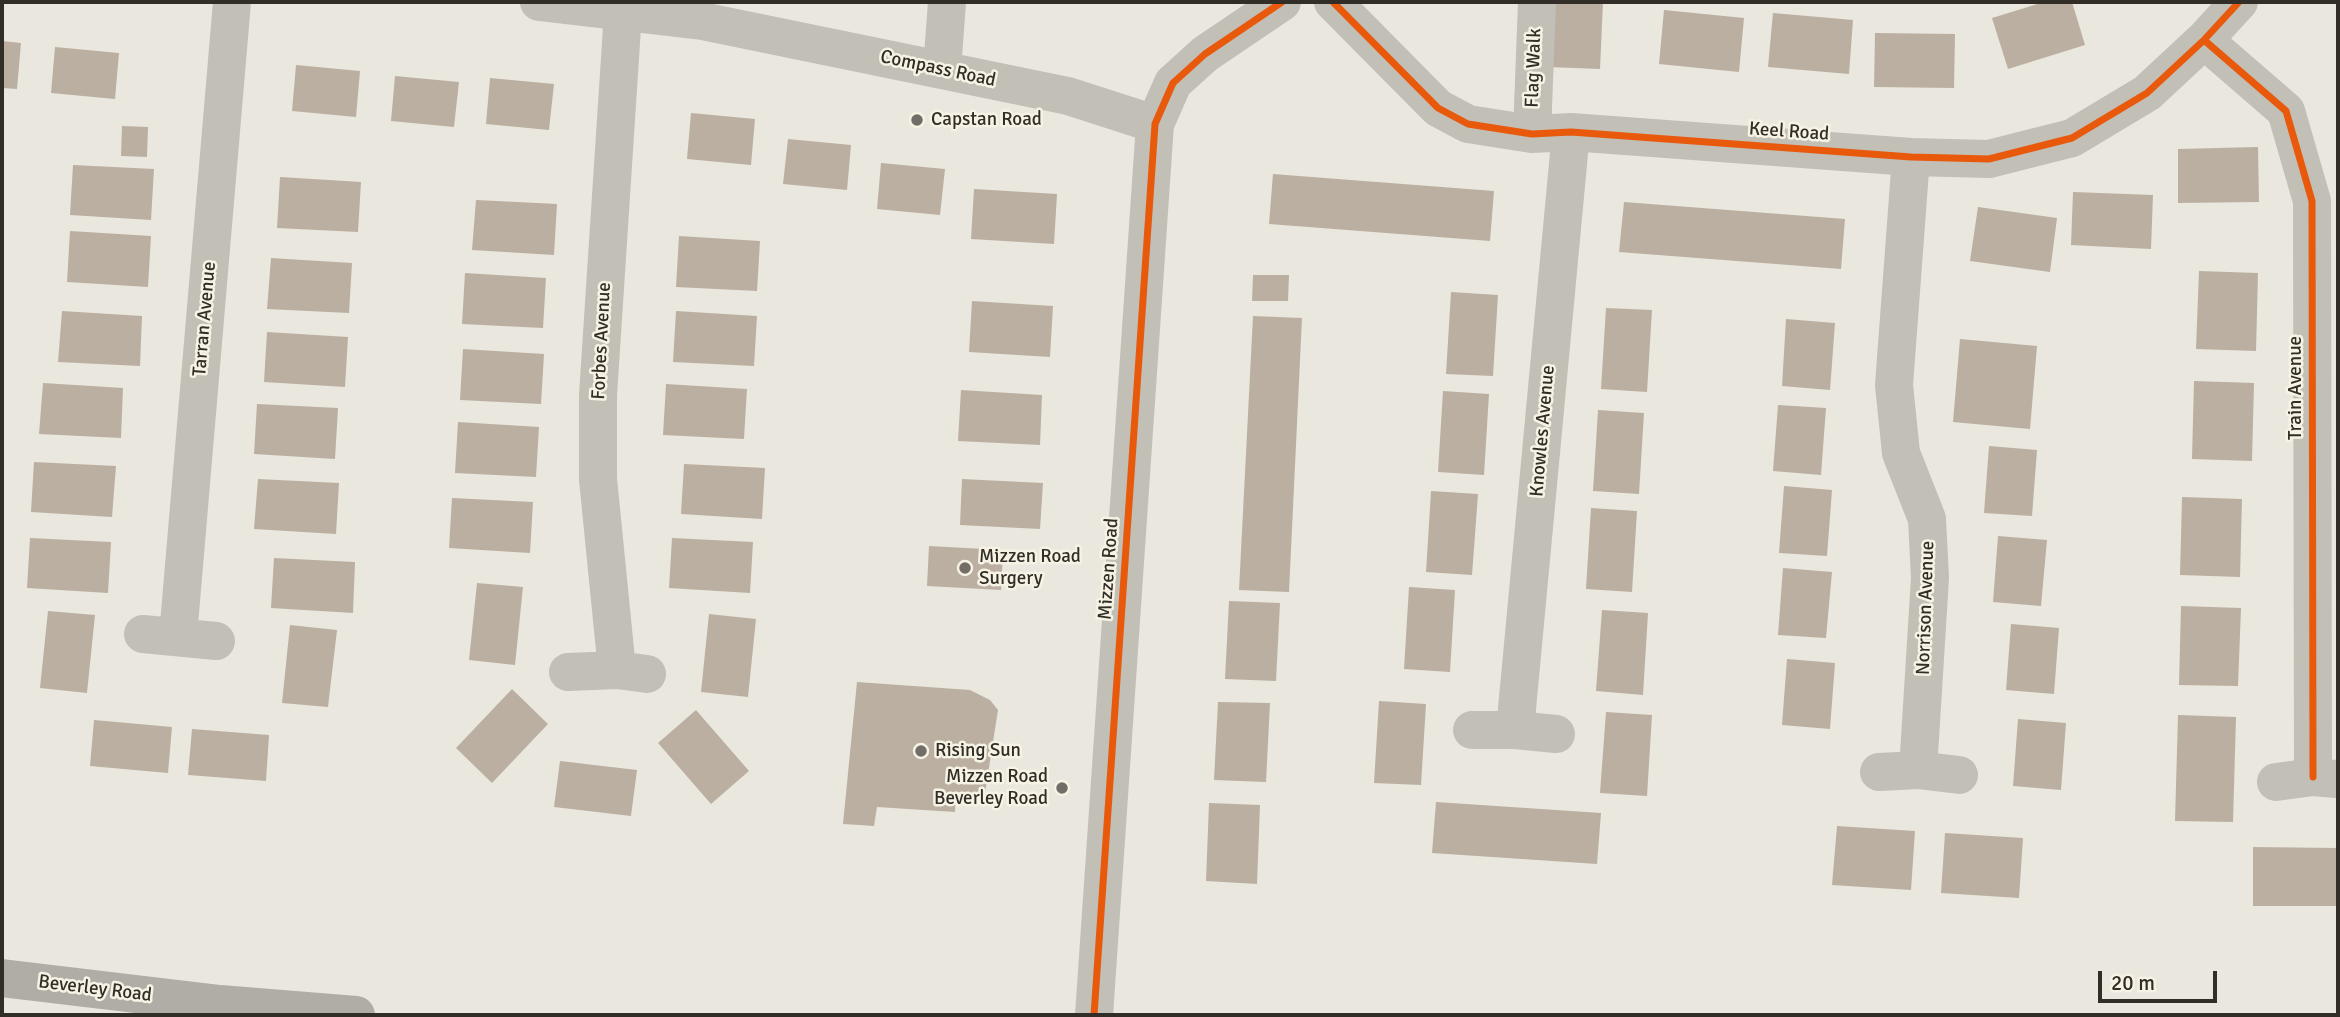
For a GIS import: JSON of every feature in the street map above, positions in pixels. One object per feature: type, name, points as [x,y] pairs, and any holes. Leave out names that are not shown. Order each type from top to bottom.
[{"type":"main road","name":"Beverley Road","points":[[2,978],[220,1004],[356,1015]]},
{"type":"street","name":"Tarran Avenue","points":[[216,641],[160,635],[232,2]]},
{"type":"street","points":[[942,70],[947,2]]},
{"type":"street","points":[[1155,124],[1173,83],[1205,54],[1282,2]]},
{"type":"street","name":"Keel Road","points":[[1333,2],[1438,108],[1468,124],[1532,134],[1571,132],[1911,157],[1989,159],[2072,138],[2147,93],[2204,40],[2239,2]]},
{"type":"street","name":"Flag Walk","points":[[1532,134],[1537,2]]},
{"type":"street","name":"Compass Road","points":[[556,3],[702,22],[942,70],[1068,96],[1155,124]]},
{"type":"street","name":"Forbes Avenue","points":[[568,672],[632,672],[598,479],[598,395],[623,12]]},
{"type":"street","name":"Train Avenue","points":[[2204,40],[2286,111],[2312,201],[2309,779]]},
{"type":"street","name":"Mizzen Road","points":[[1094,1015],[1155,124]]},
{"type":"street","name":"Knowles Avenue","points":[[1515,730],[1571,132]]},
{"type":"street","name":"Norrison Avenue","points":[[1911,157],[1894,385],[1901,453],[1927,519],[1930,578],[1918,770]]},
{"type":"street","points":[[1472,730],[1556,734]]},
{"type":"street","points":[[1879,772],[1918,770],[1959,775]]},
{"type":"building","points":[[1551,2],[1603,2],[1600,69],[1548,67]]},
{"type":"building","points":[[2044,2],[2072,2],[2085,45],[2008,69],[1992,18]]},
{"type":"building","points":[[1664,10],[1744,18],[1739,72],[1659,64]]},
{"type":"building","points":[[1773,13],[1853,20],[1849,74],[1768,67]]},
{"type":"building","points":[[1875,33],[1955,34],[1954,88],[1874,87]]},
{"type":"building","points":[[2,41],[21,43],[17,89],[2,88]]},
{"type":"building","points":[[55,47],[119,53],[115,99],[51,93]]},
{"type":"building","points":[[296,65],[360,71],[356,117],[292,111]]},
{"type":"building","points":[[395,76],[459,82],[454,127],[391,121]]},
{"type":"building","points":[[490,78],[554,84],[549,130],[486,124]]},
{"type":"building","points":[[691,113],[755,119],[751,165],[687,159]]},
{"type":"building","points":[[122,126],[148,127],[147,157],[121,156]]},
{"type":"building","points":[[788,139],[851,145],[847,190],[783,184]]},
{"type":"building","points":[[2258,147],[2259,202],[2178,203],[2178,149]]},
{"type":"building","points":[[881,163],[945,169],[940,215],[877,209]]},
{"type":"building","points":[[73,165],[154,169],[151,220],[70,215]]},
{"type":"building","points":[[1273,174],[1494,191],[1490,241],[1269,224]]},
{"type":"building","points":[[280,177],[361,182],[358,232],[277,228]]},
{"type":"building","points":[[974,189],[1057,194],[1054,244],[971,239]]},
{"type":"building","points":[[2073,192],[2153,195],[2151,249],[2071,245]]},
{"type":"building","points":[[476,200],[557,204],[554,255],[472,250]]},
{"type":"building","points":[[1624,202],[1845,219],[1841,269],[1619,252]]},
{"type":"building","points":[[1978,207],[2057,218],[2050,272],[1970,261]]},
{"type":"building","points":[[70,231],[151,236],[148,287],[67,282]]},
{"type":"building","points":[[679,236],[760,241],[757,291],[676,287]]},
{"type":"building","points":[[271,258],[352,263],[349,313],[267,309]]},
{"type":"building","points":[[2199,271],[2258,273],[2256,351],[2196,349]]},
{"type":"building","points":[[465,273],[546,278],[543,328],[462,324]]},
{"type":"building","points":[[1253,275],[1289,275],[1288,301],[1252,301]]},
{"type":"building","points":[[1451,292],[1498,295],[1493,376],[1446,374]]},
{"type":"building","points":[[972,301],[1053,306],[1050,357],[969,352]]},
{"type":"building","points":[[1606,308],[1652,310],[1647,392],[1601,389]]},
{"type":"building","points":[[62,311],[142,316],[140,366],[58,362]]},
{"type":"building","points":[[676,311],[757,316],[754,366],[673,362]]},
{"type":"building","points":[[1253,316],[1302,318],[1289,592],[1239,590]]},
{"type":"building","points":[[1786,319],[1835,323],[1830,390],[1782,386]]},
{"type":"building","points":[[267,332],[348,337],[345,387],[264,382]]},
{"type":"building","points":[[1960,339],[2037,346],[2030,429],[1953,422]]},
{"type":"building","points":[[463,349],[544,354],[541,404],[460,400]]},
{"type":"building","points":[[2194,381],[2254,383],[2252,461],[2192,459]]},
{"type":"building","points":[[43,383],[123,388],[121,438],[39,434]]},
{"type":"building","points":[[666,384],[747,389],[744,439],[663,435]]},
{"type":"building","points":[[961,390],[1042,395],[1040,445],[958,441]]},
{"type":"building","points":[[1443,391],[1489,394],[1484,475],[1438,472]]},
{"type":"building","points":[[257,404],[338,408],[335,459],[254,454]]},
{"type":"building","points":[[1778,405],[1826,408],[1821,475],[1773,471]]},
{"type":"building","points":[[1598,410],[1644,413],[1639,494],[1593,491]]},
{"type":"building","points":[[458,422],[539,427],[536,477],[455,473]]},
{"type":"building","points":[[1989,446],[2037,450],[2032,516],[1984,513]]},
{"type":"building","points":[[34,462],[116,466],[112,517],[31,512]]},
{"type":"building","points":[[684,464],[765,468],[762,519],[681,514]]},
{"type":"building","points":[[258,479],[339,483],[336,534],[254,529]]},
{"type":"building","points":[[962,479],[1043,483],[1040,529],[960,525]]},
{"type":"building","points":[[1784,486],[1832,490],[1827,556],[1779,553]]},
{"type":"building","points":[[1431,491],[1478,494],[1472,575],[1426,572]]},
{"type":"building","points":[[2182,497],[2242,499],[2240,577],[2180,575]]},
{"type":"building","points":[[452,498],[533,502],[530,553],[449,548]]},
{"type":"building","points":[[1591,508],[1637,511],[1632,592],[1586,589]]},
{"type":"building","points":[[1998,536],[2047,540],[2041,606],[1993,602]]},
{"type":"building","points":[[30,538],[111,542],[108,593],[27,588]]},
{"type":"building","points":[[672,538],[753,542],[750,593],[669,588]]},
{"type":"building","name":"Mizzen Road Surgery","points":[[929,546],[1003,550],[1001,590],[927,586]]},
{"type":"building","points":[[274,558],[355,562],[353,613],[271,608]]},
{"type":"building","points":[[1783,568],[1832,572],[1826,638],[1778,635]]},
{"type":"building","points":[[477,583],[523,587],[515,665],[469,660]]},
{"type":"building","points":[[1409,587],[1455,590],[1450,672],[1404,669]]},
{"type":"building","points":[[1229,601],[1280,603],[1276,681],[1225,679]]},
{"type":"building","points":[[2181,606],[2241,608],[2238,686],[2179,685]]},
{"type":"building","points":[[1602,610],[1648,613],[1643,695],[1596,691]]},
{"type":"building","points":[[48,611],[95,615],[87,693],[40,688]]},
{"type":"building","points":[[709,614],[756,619],[748,697],[701,692]]},
{"type":"building","points":[[2011,624],[2059,628],[2054,694],[2006,690]]},
{"type":"building","points":[[290,625],[337,630],[328,707],[282,703]]},
{"type":"building","points":[[1787,659],[1835,663],[1830,729],[1782,725]]},
{"type":"building","name":"Rising Sun","points":[[857,682],[970,690],[990,700],[998,710],[985,793],[956,792],[955,812],[877,807],[874,826],[843,824]]},
{"type":"building","points":[[512,689],[548,724],[492,783],[456,748]]},
{"type":"building","points":[[1379,701],[1426,704],[1421,785],[1374,783]]},
{"type":"building","points":[[1218,702],[1270,703],[1266,782],[1214,780]]},
{"type":"building","points":[[696,710],[749,771],[711,804],[658,743]]},
{"type":"building","points":[[1606,712],[1652,715],[1647,796],[1600,793]]},
{"type":"building","points":[[2178,715],[2236,717],[2233,822],[2175,821]]},
{"type":"building","points":[[2018,719],[2066,723],[2061,790],[2013,786]]},
{"type":"building","points":[[94,720],[172,727],[168,773],[90,766]]},
{"type":"building","points":[[192,729],[269,735],[266,781],[188,775]]},
{"type":"building","points":[[560,761],[637,770],[631,816],[554,807]]},
{"type":"building","points":[[1436,802],[1601,813],[1597,864],[1432,853]]},
{"type":"building","points":[[1209,803],[1260,805],[1257,884],[1206,881]]},
{"type":"building","points":[[1837,826],[1915,831],[1911,890],[1832,885]]},
{"type":"building","points":[[1945,833],[2023,838],[2019,898],[1941,893]]},
{"type":"building","points":[[2253,847],[2338,848],[2338,906],[2253,906]]},
{"type":"cycle path","points":[[1094,1015],[1155,124],[1173,83],[1205,54],[1282,2]]},
{"type":"cycle path","points":[[1333,2],[1438,108],[1468,124],[1532,134],[1571,132],[1911,157],[1989,159],[2072,138],[2147,93],[2204,40],[2239,2]]},
{"type":"cycle path","points":[[2204,40],[2286,111],[2312,201],[2313,777]]},
{"type":"place","name":"Capstan Road","points":[[917,120]]},
{"type":"place","name":"Mizzen Road Surgery","points":[[965,568]]},
{"type":"place","name":"Rising Sun","points":[[921,751]]},
{"type":"place","name":"Mizzen Road Beverley Road","points":[[1062,788]]}]
